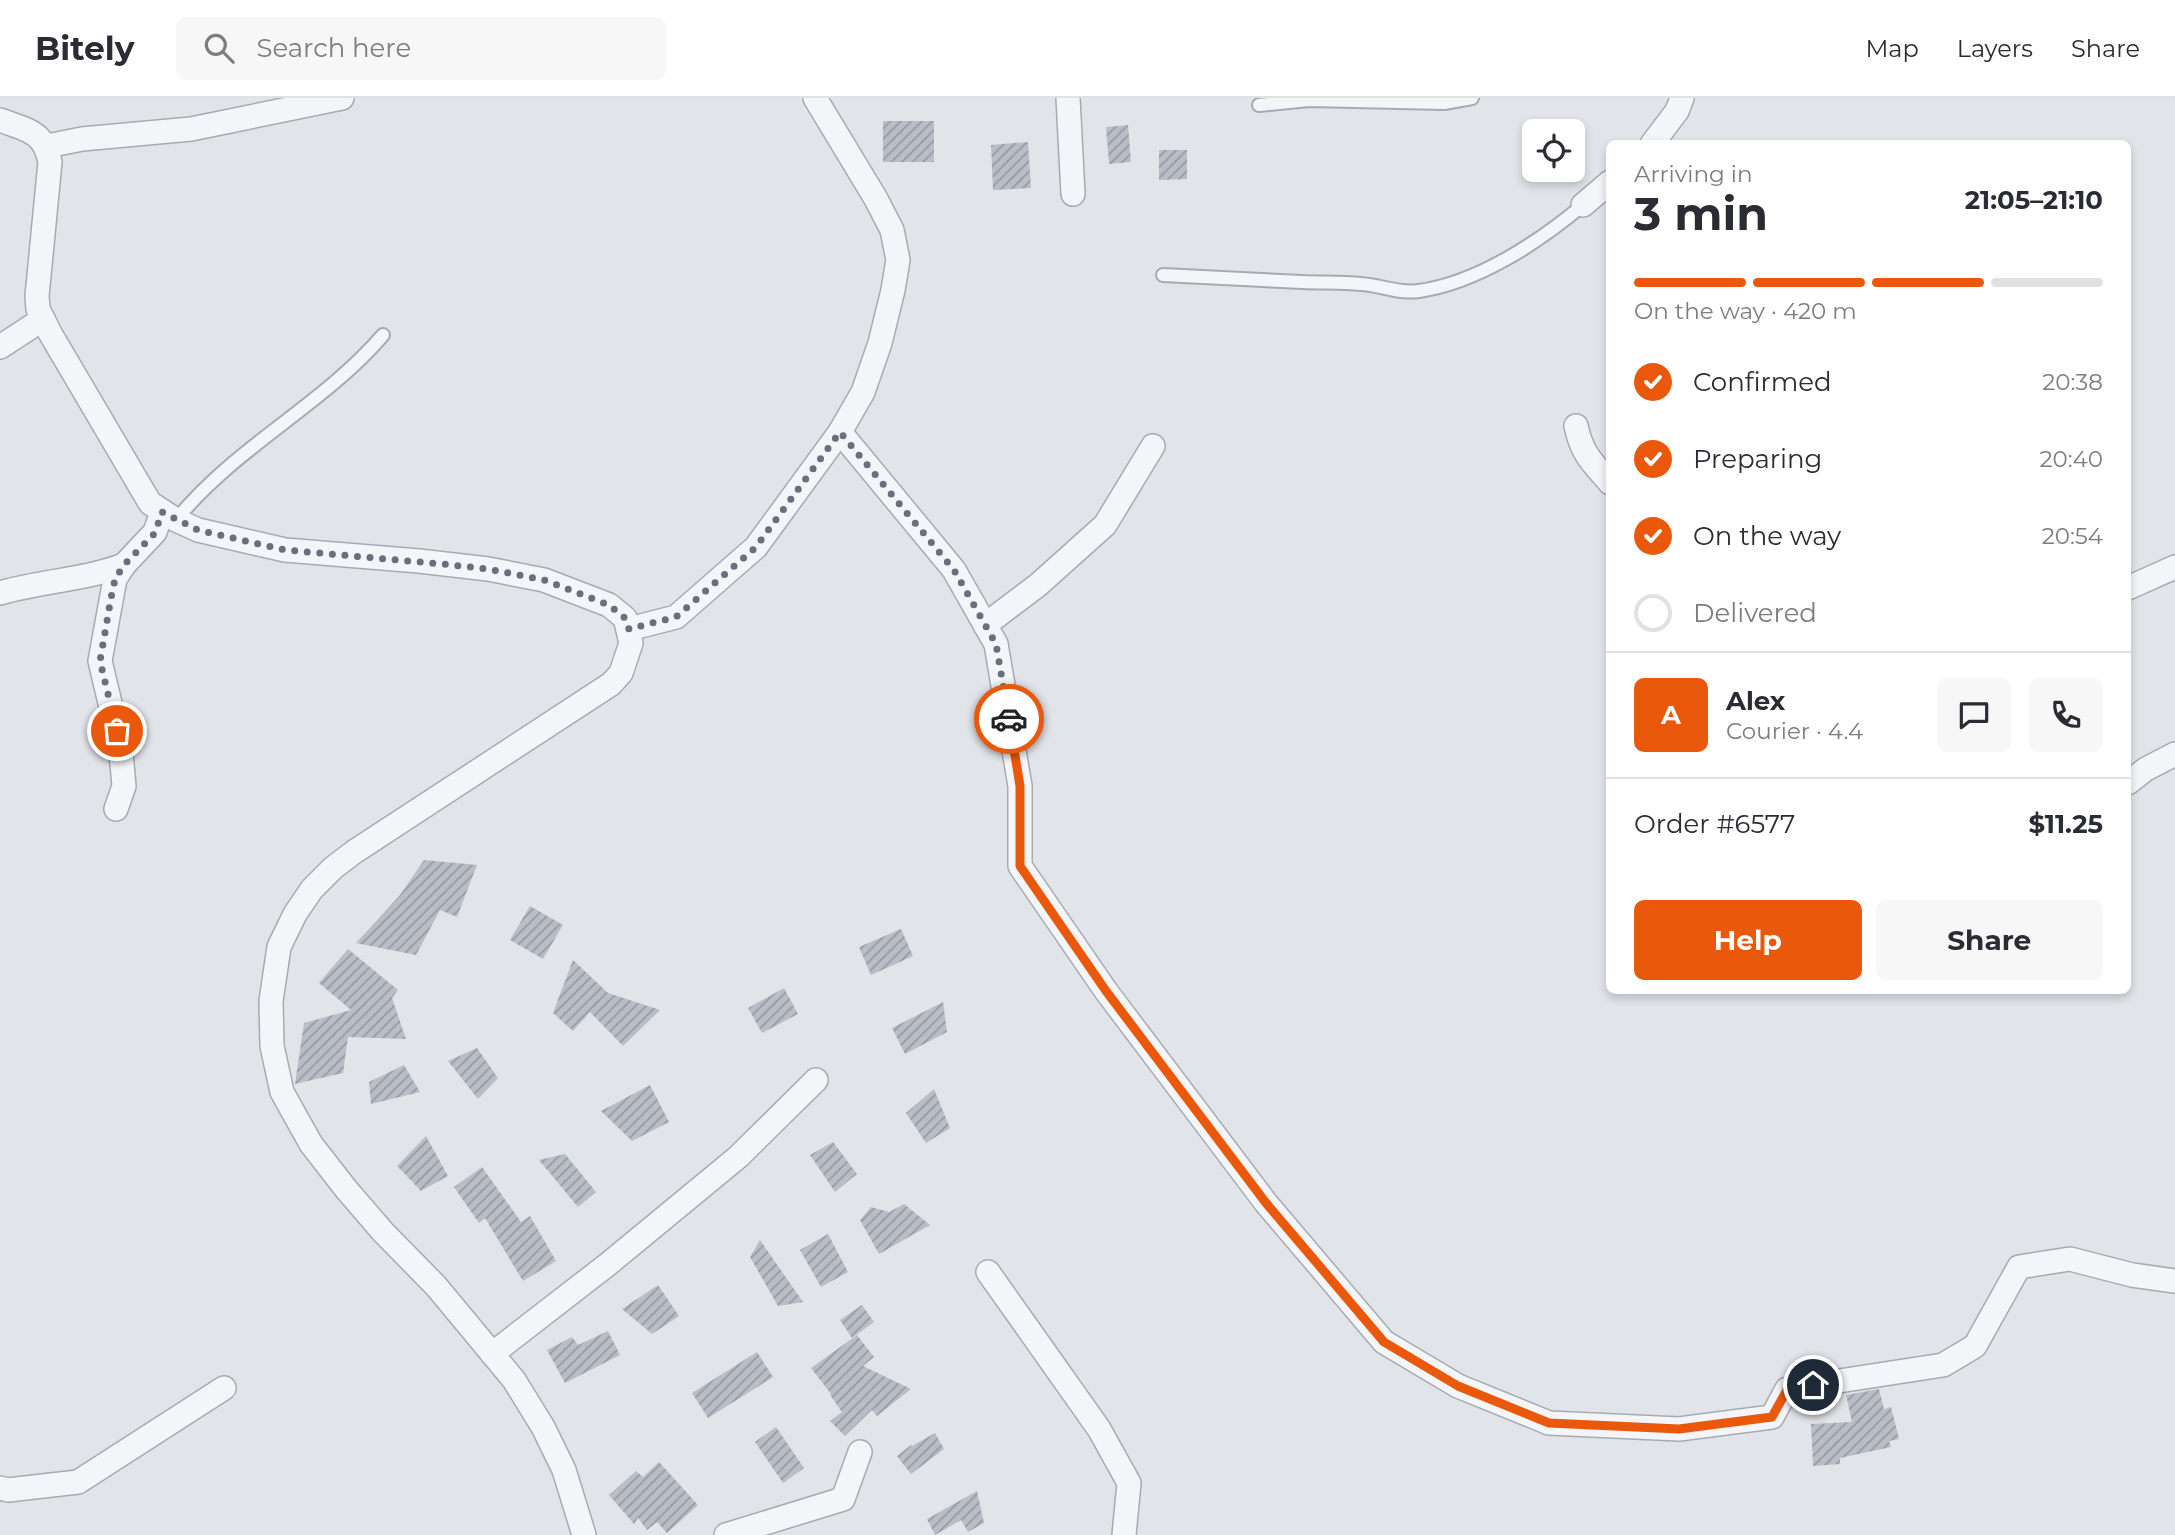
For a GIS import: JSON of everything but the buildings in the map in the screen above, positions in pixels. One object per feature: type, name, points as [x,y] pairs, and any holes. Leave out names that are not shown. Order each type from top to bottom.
[{"type":"street","points":[[47,146],[82,139],[191,129],[342,98]]},
{"type":"street","points":[[629,629],[676,617],[756,547],[840,432],[863,392],[880,343],[898,260],[892,230],[815,98]]},
{"type":"street","points":[[1068,98],[1073,194]]},
{"type":"street","points":[[1655,140],[1677,111],[1682,98]]},
{"type":"street","points":[[0,120],[31,132],[47,146],[50,162],[38,309],[150,503],[198,530],[285,550],[488,569],[544,580],[609,605],[625,618],[631,643],[621,673],[611,684],[354,852],[312,889],[295,914],[279,947],[271,1001],[272,1046],[282,1091],[311,1144],[375,1224],[436,1286],[514,1380],[543,1427],[564,1470],[584,1535]]},
{"type":"street","points":[[1583,205],[1606,185]]},
{"type":"street","points":[[0,347],[43,319]]},
{"type":"street","points":[[1576,426],[1580,444],[1606,478]]},
{"type":"street","points":[[840,432],[954,570],[996,644],[1020,786],[1020,866],[1106,991],[1258,1192],[1384,1342],[1458,1386],[1549,1423],[1679,1429],[1772,1417],[1787,1390],[1943,1365],[1975,1346],[2019,1267],[2070,1259],[2132,1275],[2175,1281]]},
{"type":"street","points":[[985,625],[1038,585],[1105,525],[1153,446]]},
{"type":"street","points":[[116,809],[124,786],[120,745],[100,661],[115,579],[124,565],[169,516]]},
{"type":"street","points":[[0,593],[22,586],[91,575],[124,565]]},
{"type":"street","points":[[2131,587],[2175,567]]},
{"type":"street","points":[[2131,781],[2146,769],[2175,754]]},
{"type":"street","points":[[492,1354],[607,1265],[738,1157],[816,1080]]},
{"type":"street","points":[[988,1272],[1099,1429],[1129,1483],[1124,1535]]},
{"type":"street","points":[[0,1488],[8,1490],[78,1482],[224,1388]]},
{"type":"street","points":[[726,1535],[843,1499],[860,1452]]},
{"type":"lane","points":[[1259,105],[1309,100],[1444,103],[1472,98]]},
{"type":"lane","points":[[1163,275],[1359,283],[1403,292],[1419,291],[1442,286],[1473,274],[1514,254],[1583,205]]},
{"type":"lane","points":[[169,516],[192,500],[284,420],[341,377],[366,355],[383,335]]},
{"type":"way so far","points":[[117,731],[100,661],[111,598],[115,579],[124,565],[155,533],[162,512],[198,530],[285,550],[419,561],[488,569],[544,580],[609,605],[625,618],[629,629],[676,617],[756,547],[840,432],[954,570],[996,644],[1009,719]]},
{"type":"route","points":[[1009,719],[1020,786],[1020,866],[1106,991],[1266,1203],[1384,1342],[1458,1386],[1549,1423],[1679,1429],[1772,1417],[1787,1390],[1813,1385]]}]
